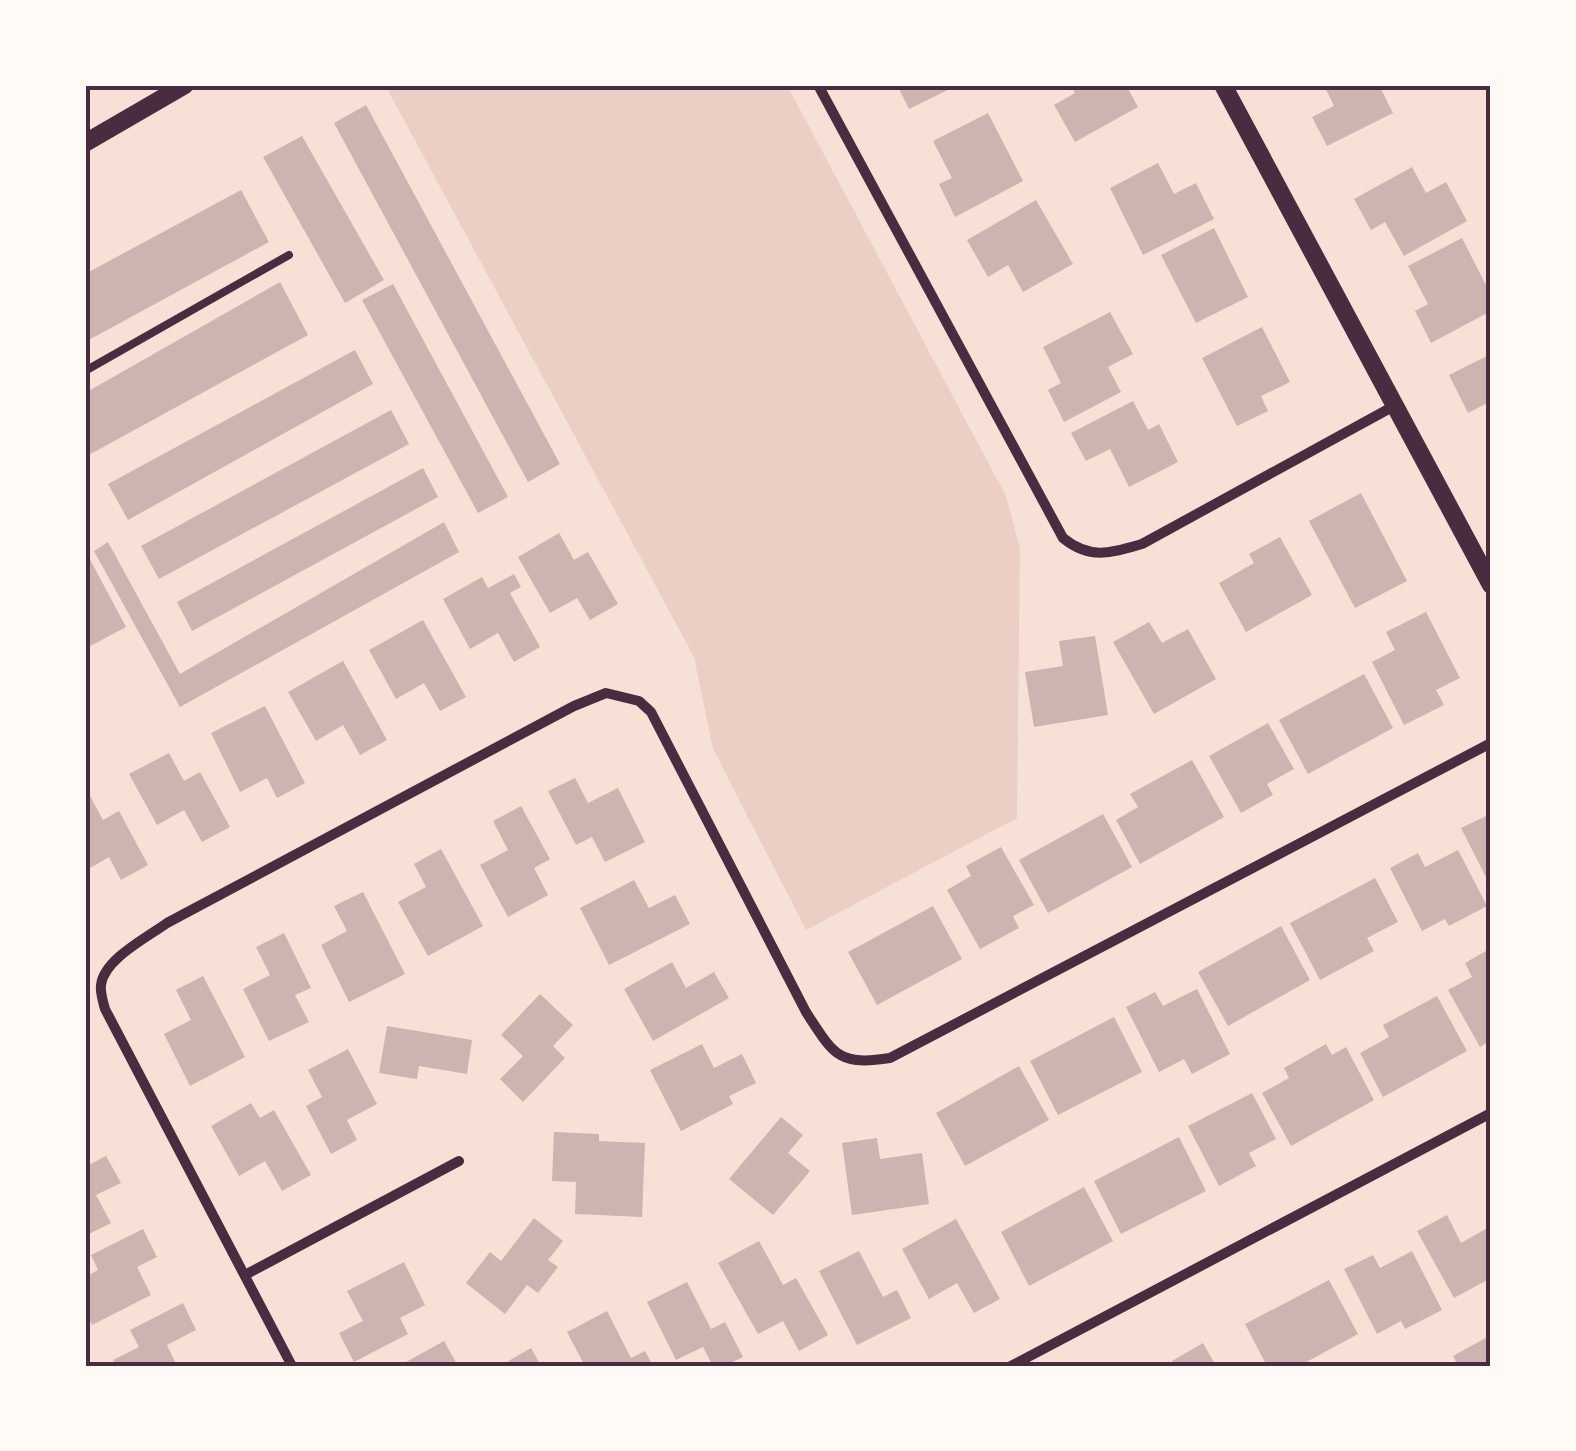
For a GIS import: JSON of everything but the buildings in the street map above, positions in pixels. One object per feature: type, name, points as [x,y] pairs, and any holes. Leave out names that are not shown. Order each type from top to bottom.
[{"type":"street","points":[[85,144],[185,85]]},
{"type":"street","points":[[818,85],[1063,538],[1075,548],[1105,554],[1142,544],[1394,406]]},
{"type":"street","points":[[1224,85],[1491,585]]},
{"type":"street","points":[[292,1366],[105,1009],[101,986],[105,973],[116,959],[167,924],[574,706],[606,693],[639,701],[652,712],[806,1012],[827,1044],[848,1060],[863,1062],[890,1058],[1491,743]]},
{"type":"street","points":[[1011,1366],[1491,1113]]},
{"type":"street","points":[[245,1275],[459,1161]]},
{"type":"lane","points":[[85,371],[288,255]]},
{"type":"shaded area","points":[[385,85],[787,85],[1006,496],[1020,548],[1017,818],[806,930],[713,749],[694,657]]}]
